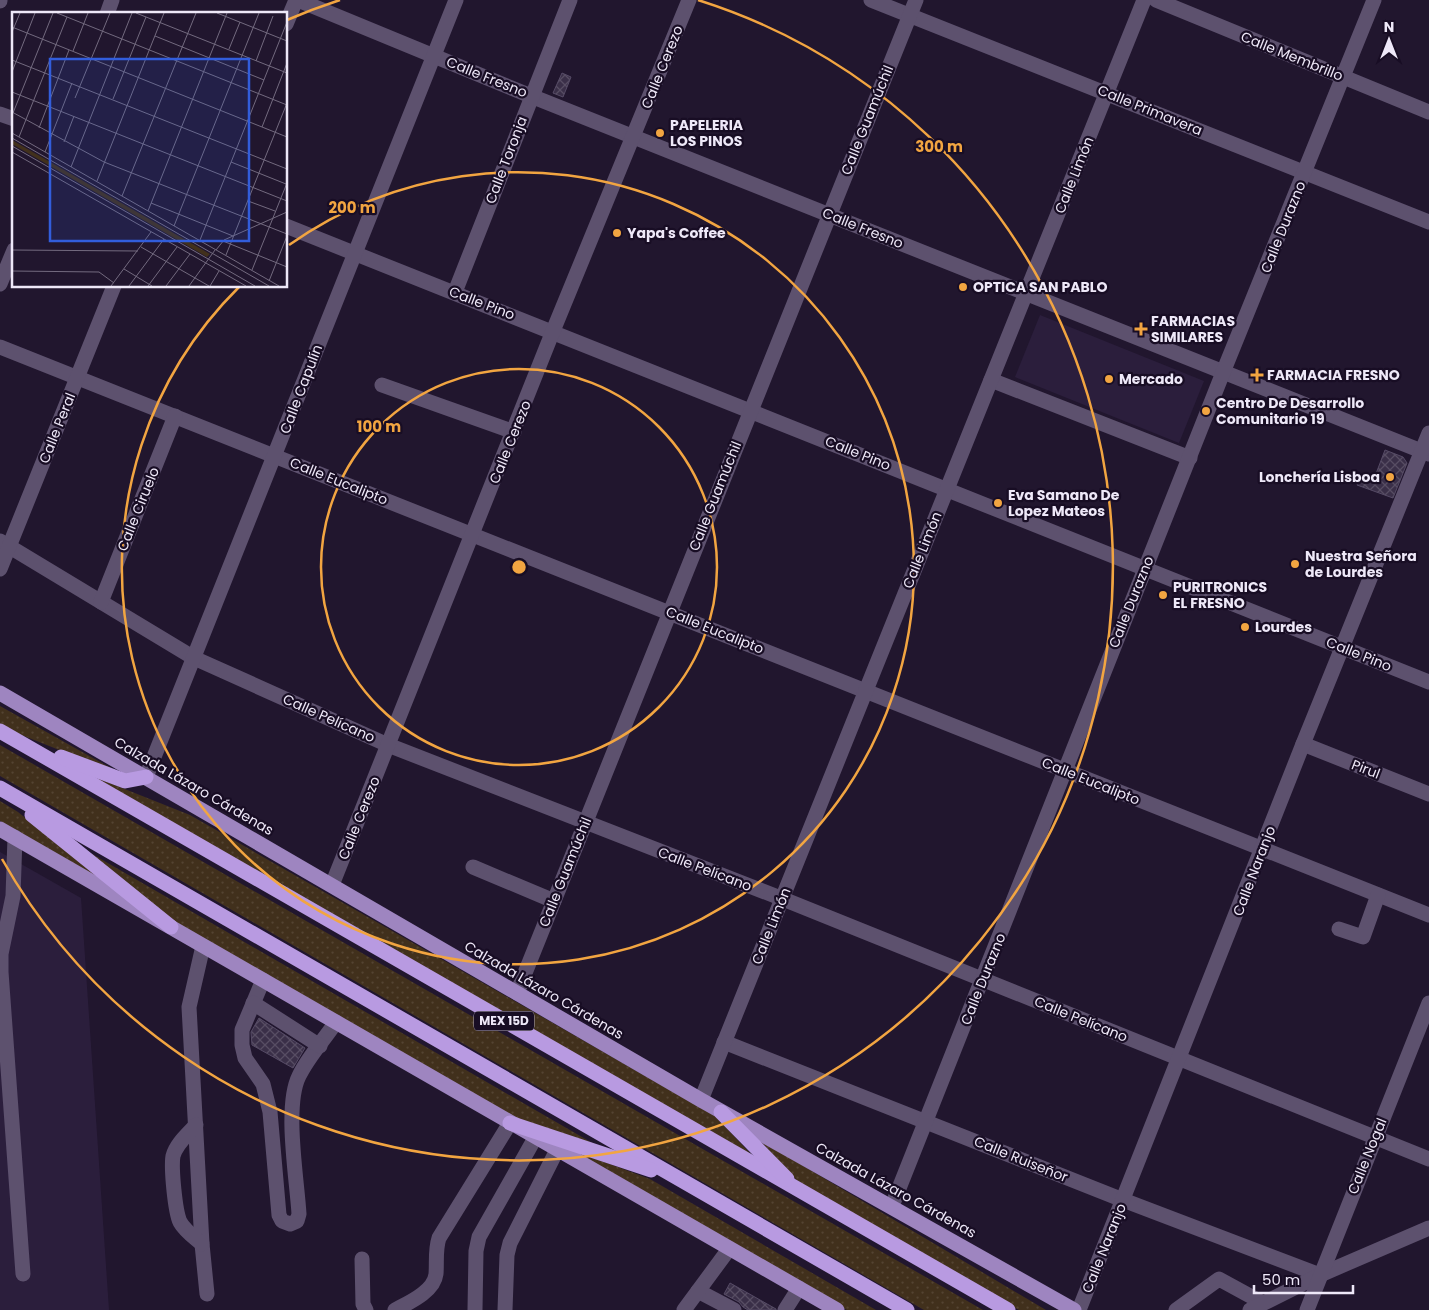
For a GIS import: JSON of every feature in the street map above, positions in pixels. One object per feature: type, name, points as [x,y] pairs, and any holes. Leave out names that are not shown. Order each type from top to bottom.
[{"type":"highway","points":[[5,734],[124,782],[146,777]]},
{"type":"highway","name":"MEX 15D","points":[[5,734],[1008,1310]]},
{"type":"highway","points":[[0,788],[171,927]]},
{"type":"highway","points":[[0,788],[907,1310]]},
{"type":"highway","points":[[721,1112],[801,1192]]},
{"type":"highway","points":[[510,1123],[682,1180]]},
{"type":"main road","name":"Calzada Lázaro Cárdenas","points":[[0,693],[721,1112],[892,1206],[1074,1310]]},
{"type":"main road","points":[[0,829],[798,1288],[818,1306],[837,1310]]},
{"type":"street","points":[[108,12],[112,0]]},
{"type":"street","points":[[288,20],[297,0]]},
{"type":"street","name":"Calle Fresno","points":[[297,0],[531,96],[1224,370],[1425,452]]},
{"type":"street","name":"Calle Capulín","points":[[146,777],[456,0]]},
{"type":"street","name":"Calle Toronja","points":[[455,292],[570,0]]},
{"type":"street","name":"Calle Cerezo","points":[[332,885],[553,331],[689,0]]},
{"type":"street","name":"Calle Primavera","points":[[871,0],[1429,222]]},
{"type":"street","name":"Calle Guamúchil","points":[[517,993],[749,410],[916,0]]},
{"type":"street","name":"Calle Limón","points":[[701,1100],[1144,0]]},
{"type":"street","name":"Calle Membrillo","points":[[1156,0],[1429,112]]},
{"type":"street","name":"Calle Durazno","points":[[892,1206],[1224,370],[1374,0]]},
{"type":"street","points":[[0,114],[12,118]]},
{"type":"street","name":"Calle Pino","points":[[288,227],[1429,682]]},
{"type":"street","points":[[0,284],[12,255]]},
{"type":"street","name":"Calle Peral","points":[[0,569],[4,544],[78,377],[113,288]]},
{"type":"street","name":"Calle Eucalipto","points":[[0,347],[866,690],[1429,916]]},
{"type":"street","points":[[991,380],[1190,458]]},
{"type":"street","points":[[382,385],[514,432]]},
{"type":"street","name":"Calle Ciruelo","points":[[101,602],[175,416]]},
{"type":"street","name":"Calle Naranjo","points":[[1080,1310],[1342,647],[1425,452],[1429,433]]},
{"type":"street","name":"Calle Pelícano","points":[[4,544],[194,658],[388,745],[783,898],[1429,1159]]},
{"type":"street","name":"Pirul","points":[[1303,744],[1429,794]]},
{"type":"street","points":[[15,837],[13,896],[1,954],[0,972],[23,1274]]},
{"type":"street","points":[[473,867],[554,901]]},
{"type":"street","points":[[1339,928],[1364,937],[1378,895]]},
{"type":"street","points":[[203,946],[189,1007],[202,1244],[207,1294]]},
{"type":"street","points":[[263,980],[242,1030],[242,1044],[245,1058],[263,1084],[270,1112],[279,1215],[282,1221],[290,1224],[297,1221],[300,1214],[292,1112],[294,1091],[299,1076],[336,1022]]},
{"type":"street","points":[[254,1003],[320,1046]]},
{"type":"street","name":"Calle Nogal","points":[[1307,1310],[1374,1138],[1425,1024],[1429,1003]]},
{"type":"street","name":"Calle Ruiseñor","points":[[724,1042],[1123,1200],[1320,1275]]},
{"type":"street","points":[[270,1112],[292,1112]]},
{"type":"street","points":[[395,1310],[432,1285],[436,1274],[438,1238],[510,1123]]},
{"type":"street","points":[[196,1125],[182,1140],[173,1156],[174,1189],[180,1221],[188,1232],[202,1244]]},
{"type":"street","points":[[474,1310],[476,1251],[479,1237],[535,1138]]},
{"type":"street","points":[[505,1310],[507,1255],[510,1243],[557,1150]]},
{"type":"street","points":[[274,1152],[294,1151]]},
{"type":"street","points":[[1186,1307],[1219,1279],[1257,1306],[1320,1275],[1429,1228]]},
{"type":"street","points":[[684,1310],[729,1249]]},
{"type":"street","points":[[362,1259],[363,1304],[366,1310]]},
{"type":"street","points":[[785,1310],[798,1288]]},
{"type":"street","points":[[698,1291],[734,1310]]},
{"type":"shaded area","name":"Mercado","points":[[1040,315],[1204,381],[1179,443],[1015,377]]},
{"type":"shaded area","points":[[0,706],[127,777],[14,732],[0,724]]},
{"type":"shaded area","points":[[0,745],[983,1310],[924,1310],[0,776]]},
{"type":"shaded area","points":[[77,770],[190,815],[715,1116],[762,1166]]},
{"type":"shaded area","points":[[0,801],[18,812],[103,881],[0,821]]},
{"type":"shaded area","points":[[87,851],[608,1152],[511,1117],[172,922]]},
{"type":"shaded area","points":[[0,852],[81,898],[109,1310],[0,1310]]},
{"type":"shaded area","points":[[758,1139],[1046,1310],[1019,1310],[807,1191]]},
{"type":"shaded area","points":[[561,1146],[650,1179],[876,1310],[847,1310]]},
{"type":"building","points":[[562,73],[571,77],[563,97],[553,93]]},
{"type":"building","name":"Lonchería Lisboa","points":[[1385,450],[1403,457],[1407,463],[1393,498],[1357,485],[1361,475],[1374,479]]},
{"type":"building","points":[[259,1018],[305,1048],[293,1068],[252,1045],[251,1032]]},
{"type":"building","points":[[730,1283],[776,1310],[748,1310],[739,1302],[724,1294]]},
{"type":"place","name":"PAPELERIA LOS PINOS","points":[[660,133]]},
{"type":"place","name":"Yapa's Coffee","points":[[617,233]]},
{"type":"place","name":"OPTICA SAN PABLO","points":[[963,287]]},
{"type":"place","name":"FARMACIAS SIMILARES","points":[[1141,329]]},
{"type":"place","name":"FARMACIA FRESNO","points":[[1257,375]]},
{"type":"place","name":"Mercado","points":[[1109,379]]},
{"type":"place","name":"Centro De Desarrollo Comunitario 19","points":[[1206,411]]},
{"type":"place","name":"Lonchería Lisboa","points":[[1390,477]]},
{"type":"place","name":"Eva Samano De Lopez Mateos","points":[[998,503]]},
{"type":"place","name":"Nuestra Señora de Lourdes","points":[[1295,564]]},
{"type":"place","name":"PURITRONICS EL FRESNO","points":[[1163,595]]},
{"type":"place","name":"Lourdes","points":[[1245,627]]}]
